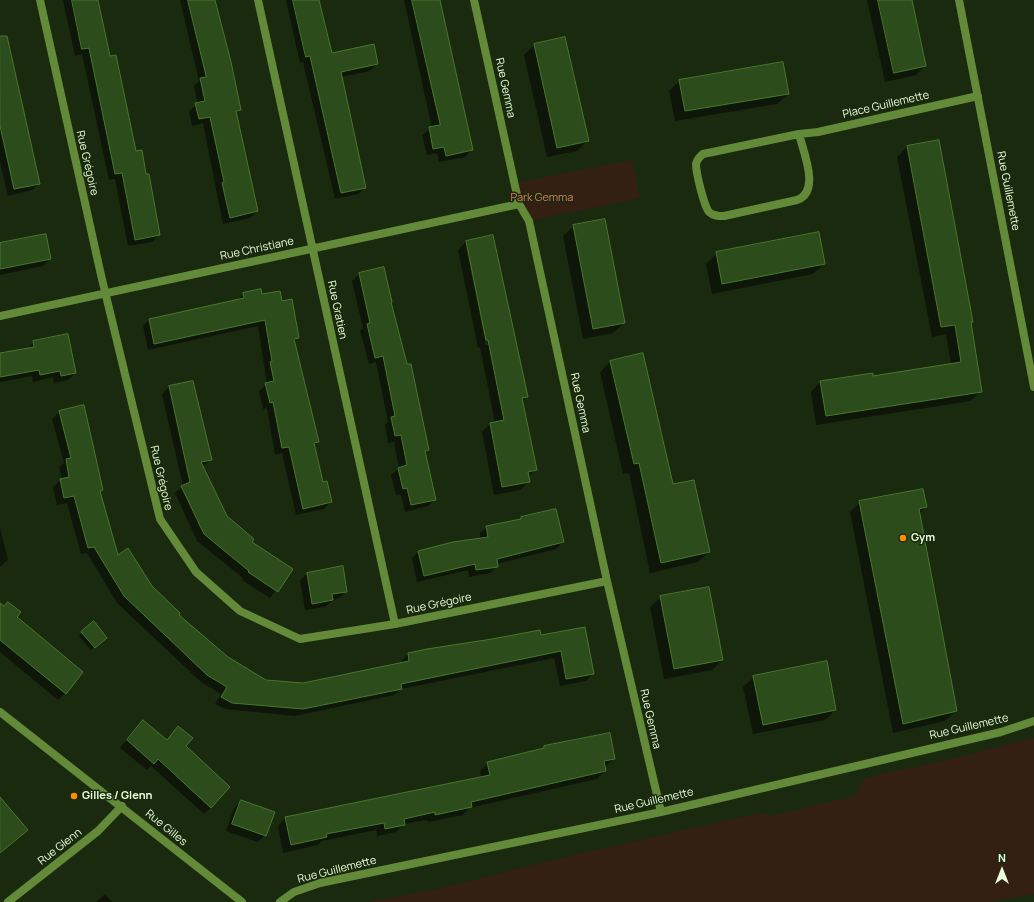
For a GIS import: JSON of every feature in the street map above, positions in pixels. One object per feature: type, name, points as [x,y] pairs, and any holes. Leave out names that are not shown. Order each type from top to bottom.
[{"type":"street","name":"Rue Grégoire","points":[[40,0],[105,293],[160,519],[196,572],[240,611],[300,640],[395,624],[607,581]]},
{"type":"street","name":"Rue Gratien","points":[[258,0],[395,624]]},
{"type":"street","name":"Rue Gemma","points":[[474,0],[519,204],[530,228],[607,581],[661,812]]},
{"type":"street","name":"Rue Guillemette","points":[[959,0],[1034,387]]},
{"type":"street","name":"Place Guillemette","points":[[799,134],[810,185],[805,196],[797,200],[724,216],[716,216],[709,211],[705,204],[696,168],[697,161],[700,156],[706,153],[799,134],[818,132],[978,96]]},
{"type":"street","name":"Rue Christiane","points":[[0,316],[519,204]]},
{"type":"street","name":"Rue Gilles","points":[[0,712],[122,806],[242,902]]},
{"type":"street","name":"Rue Guillemette","points":[[280,902],[294,892],[320,884],[661,812],[1001,732],[1034,721]]},
{"type":"street","name":"Rue Glenn","points":[[8,902],[98,831],[122,806]]},
{"type":"green space","name":"Park Gemma","points":[[632,160],[640,198],[529,221],[514,183]]},
{"type":"green space","points":[[1034,737],[1034,894],[990,902],[368,902],[452,886],[531,865],[728,820],[763,813],[772,816],[857,795],[859,787],[866,778],[963,756]]},
{"type":"building","points":[[72,0],[98,0],[110,56],[116,55],[136,151],[142,150],[146,174],[149,174],[160,235],[135,240],[122,173],[115,174],[89,48],[82,49]]},
{"type":"building","points":[[188,0],[215,0],[231,62],[241,110],[236,111],[258,211],[230,218],[210,117],[199,119],[195,103],[205,101],[200,78],[206,77]]},
{"type":"building","points":[[293,0],[319,0],[332,53],[374,44],[378,64],[341,72],[366,188],[341,193],[310,56],[306,57]]},
{"type":"building","points":[[412,0],[440,0],[473,150],[446,156],[444,147],[433,149],[429,127],[440,125]]},
{"type":"building","points":[[878,0],[912,0],[926,66],[894,73]]},
{"type":"building","points":[[0,36],[7,36],[40,184],[14,189],[0,126]]},
{"type":"building","points":[[565,37],[589,141],[557,148],[534,44]]},
{"type":"building","points":[[783,62],[789,94],[685,111],[679,80]]},
{"type":"building","points":[[939,140],[973,322],[971,322],[982,392],[826,416],[820,381],[873,373],[873,376],[961,362],[955,325],[941,327],[907,146]]},
{"type":"building","points":[[605,219],[625,323],[593,329],[573,225]]},
{"type":"building","points":[[819,232],[825,264],[722,284],[716,252]]},
{"type":"building","points":[[46,234],[51,259],[0,269],[0,243]]},
{"type":"building","points":[[493,235],[528,397],[522,398],[537,470],[528,472],[530,482],[502,487],[490,423],[504,420],[466,241]]},
{"type":"building","points":[[384,267],[391,302],[407,364],[411,364],[429,450],[425,451],[436,500],[411,505],[407,488],[403,489],[398,468],[407,465],[401,435],[395,436],[391,417],[395,416],[383,356],[375,358],[367,324],[370,323],[359,273]]},
{"type":"building","points":[[261,289],[262,294],[280,291],[282,301],[292,299],[299,338],[294,339],[319,442],[314,443],[323,482],[327,481],[332,502],[303,509],[289,447],[282,448],[273,402],[270,403],[265,383],[274,381],[265,320],[154,344],[149,319],[244,298],[243,293]]},
{"type":"building","points":[[68,334],[76,373],[61,376],[60,371],[40,375],[39,370],[0,377],[0,353],[34,347],[33,341]]},
{"type":"building","points":[[643,353],[673,484],[694,480],[710,552],[661,563],[639,463],[634,464],[610,361]]},
{"type":"building","points":[[193,381],[212,460],[201,462],[227,516],[254,539],[252,542],[293,569],[278,592],[248,572],[249,571],[204,534],[181,486],[190,482],[169,386]]},
{"type":"building","points":[[84,405],[103,490],[100,491],[118,555],[128,548],[152,586],[180,613],[179,615],[228,657],[266,680],[303,683],[409,661],[408,653],[427,649],[540,630],[541,635],[585,627],[594,674],[566,679],[561,651],[401,684],[402,689],[303,709],[232,703],[221,697],[227,687],[207,675],[124,596],[94,547],[88,548],[74,496],[64,498],[60,479],[69,477],[66,459],[71,458],[59,411]]},
{"type":"building","points":[[923,489],[927,507],[919,509],[957,711],[903,724],[859,501]]},
{"type":"building","points":[[556,509],[564,542],[497,559],[498,567],[476,570],[475,564],[424,576],[418,551],[453,542],[488,537],[486,526],[521,519],[521,517]]},
{"type":"building","points":[[343,566],[347,592],[332,594],[333,600],[312,604],[307,573]]},
{"type":"building","points":[[709,587],[723,660],[674,669],[660,596]]},
{"type":"building","points":[[8,602],[21,612],[17,617],[83,672],[66,694],[0,640],[0,603],[4,606]]},
{"type":"building","points":[[94,621],[107,638],[95,648],[81,632]]},
{"type":"building","points":[[827,661],[836,710],[763,725],[753,676]]},
{"type":"building","points":[[143,720],[167,740],[178,726],[193,738],[186,746],[230,787],[211,808],[158,759],[154,764],[127,740]]},
{"type":"building","points":[[610,733],[615,759],[604,761],[606,771],[471,802],[472,807],[435,815],[435,812],[404,819],[405,825],[385,829],[384,823],[326,834],[327,837],[291,845],[285,817],[490,775],[487,762],[544,748],[544,746]]},
{"type":"building","points":[[0,797],[28,830],[0,853]]},
{"type":"building","points":[[241,800],[275,812],[266,836],[232,824]]},
{"type":"place","name":"Gym","points":[[903,538]]},
{"type":"place","name":"Gilles / Glenn","points":[[74,796]]}]
